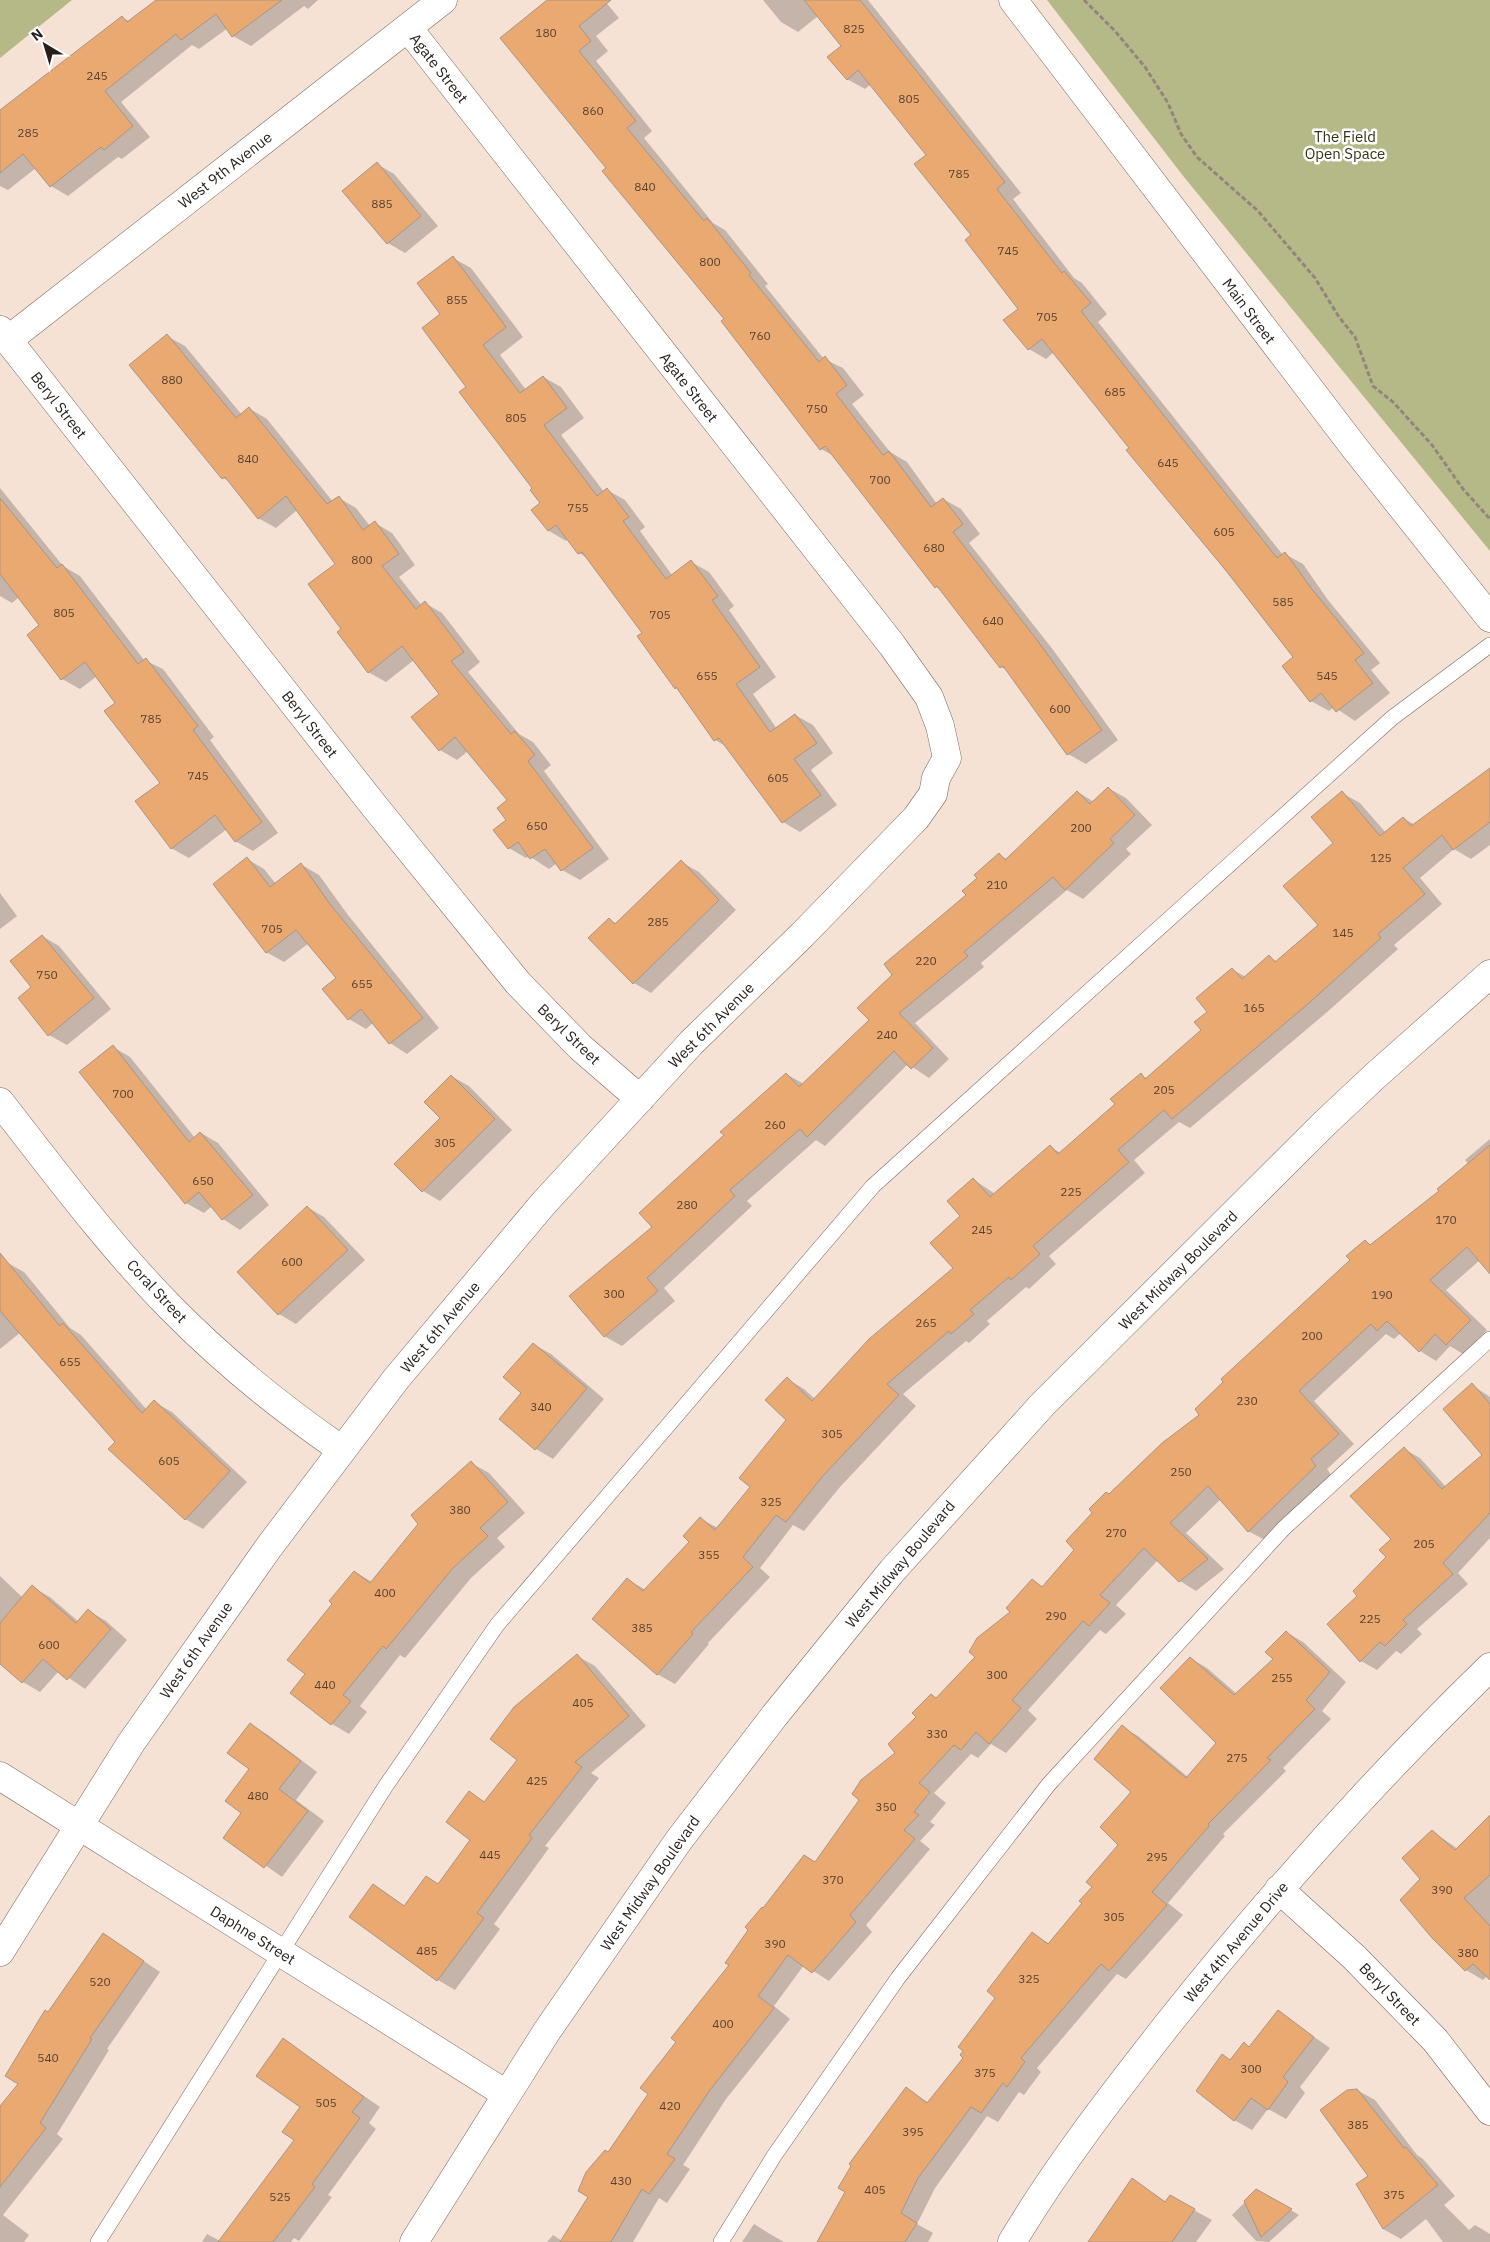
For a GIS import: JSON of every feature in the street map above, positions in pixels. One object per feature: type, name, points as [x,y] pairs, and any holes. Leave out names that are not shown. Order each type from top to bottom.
[{"type":"street","name":"West 9th Avenue","points":[[4,334],[443,0]]},
{"type":"street","name":"Main Street","points":[[1013,0],[1348,440],[1490,618]]},
{"type":"street","name":"Agate Street","points":[[408,28],[892,645],[929,697],[940,726],[947,758]]},
{"type":"street","name":"Beryl Street","points":[[4,334],[375,807],[518,983],[580,1047],[640,1099]]},
{"type":"street","name":"West 6th Avenue","points":[[0,1952],[131,1742],[269,1547],[396,1379],[526,1225],[692,1042],[916,818],[933,794],[936,778],[947,758]]},
{"type":"street","name":"West Midway Boulevard","points":[[414,2242],[506,2094],[679,1840],[775,1715],[892,1571],[964,1489],[1062,1386],[1339,1110],[1490,974]]},
{"type":"street","name":"Coral Street","points":[[0,1102],[127,1259],[170,1307],[213,1347],[284,1407],[342,1450]]},
{"type":"street","name":"West 4th Avenue Drive","points":[[1012,2242],[1044,2188],[1128,2074],[1232,1944],[1357,1802],[1428,1727],[1490,1667]]},
{"type":"street","name":"Daphne Street","points":[[0,1776],[506,2094]]},
{"type":"street","name":"Beryl Street","points":[[1279,1890],[1354,1957],[1434,2040],[1490,2111]]},
{"type":"lane","points":[[98,2242],[385,1787],[497,1625],[873,1186],[1392,718],[1490,645]]},
{"type":"lane","points":[[721,2242],[774,2156],[898,1978],[1049,1784],[1284,1528],[1490,1339]]},
{"type":"path","points":[[1084,0],[1115,31],[1145,67],[1168,103],[1181,134],[1197,157],[1258,211],[1315,278],[1339,318],[1354,337],[1374,386],[1394,402],[1432,445],[1463,489],[1490,519]]},
{"type":"green space","points":[[0,0],[72,0],[0,58]]},
{"type":"green space","name":"The Field Open Space","points":[[1047,0],[1490,0],[1490,551],[1184,177]]},
{"type":"building","points":[[156,0],[282,0],[232,37],[216,14],[181,40],[176,34],[105,91],[133,126],[104,150],[101,147],[50,187],[23,154],[0,173],[0,110],[122,16],[127,22]]},
{"type":"building","points":[[547,0],[611,0],[579,26],[591,41],[579,51],[636,121],[627,128],[704,221],[707,218],[751,273],[749,275],[819,362],[825,356],[847,385],[836,394],[883,455],[889,451],[931,507],[943,498],[963,524],[953,532],[1037,640],[1102,730],[1067,755],[1003,666],[1000,668],[937,586],[935,588],[825,446],[820,450],[721,321],[724,319],[602,171],[606,168],[500,38]]},
{"type":"building","points":[[804,0],[860,0],[1005,182],[997,189],[1062,273],[1064,271],[1091,303],[1081,311],[1277,558],[1285,552],[1311,588],[1364,653],[1355,660],[1373,683],[1336,712],[1321,693],[1310,702],[1282,666],[1293,657],[1228,573],[1126,450],[1129,448],[1042,339],[1028,350],[1003,320],[1018,309],[965,240],[971,235],[914,164],[926,155],[858,70],[847,80],[827,57],[841,46]]},
{"type":"building","points":[[377,162],[421,216],[387,244],[342,191]]},
{"type":"building","points":[[453,256],[506,327],[483,345],[520,393],[543,376],[567,408],[544,425],[597,496],[607,488],[629,517],[623,521],[666,579],[691,560],[718,596],[712,600],[760,667],[736,684],[770,732],[795,714],[817,743],[794,759],[821,795],[782,823],[719,738],[714,741],[676,687],[675,689],[637,636],[642,633],[582,552],[578,554],[556,525],[548,531],[531,510],[540,503],[530,490],[532,488],[459,392],[466,387],[422,328],[440,314],[417,283]]},
{"type":"building","points":[[167,334],[236,418],[249,407],[327,504],[339,496],[363,530],[375,521],[399,554],[382,566],[416,609],[425,601],[464,652],[451,661],[511,734],[515,731],[535,755],[528,761],[593,848],[561,871],[545,849],[530,859],[518,842],[508,849],[493,830],[506,820],[497,808],[507,800],[455,737],[439,751],[411,717],[439,694],[402,646],[368,673],[337,632],[341,629],[308,584],[335,564],[286,496],[258,519],[225,477],[222,479],[129,365]]},
{"type":"building","points":[[0,498],[57,568],[62,564],[138,664],[146,658],[198,726],[193,730],[262,822],[235,842],[215,815],[171,849],[135,801],[160,783],[104,711],[115,703],[85,662],[61,680],[27,635],[39,625],[0,574]]},
{"type":"building","points":[[1490,768],[1490,822],[1453,850],[1442,835],[1403,868],[1425,894],[1378,934],[1381,938],[1309,1003],[1172,1119],[1164,1110],[1118,1150],[1129,1162],[1033,1246],[1040,1254],[1011,1280],[1009,1277],[970,1310],[974,1314],[951,1334],[949,1331],[887,1384],[899,1395],[822,1477],[786,1522],[776,1515],[743,1557],[753,1567],[691,1632],[693,1634],[657,1675],[592,1619],[627,1578],[643,1591],[689,1542],[683,1536],[700,1517],[715,1530],[750,1487],[739,1478],[786,1420],[765,1400],[787,1377],[812,1401],[869,1339],[953,1268],[930,1243],[960,1216],[947,1201],[973,1178],[990,1197],[1050,1145],[1058,1154],[1115,1104],[1110,1099],[1141,1073],[1145,1079],[1201,1030],[1194,1022],[1207,1012],[1196,998],[1232,968],[1242,979],[1269,955],[1275,962],[1318,925],[1283,886],[1333,843],[1311,817],[1342,791],[1380,836],[1403,817],[1411,826]]},
{"type":"building","points":[[1108,787],[1135,815],[1110,839],[1114,843],[1065,890],[1053,877],[964,952],[968,956],[899,1013],[933,1048],[911,1069],[894,1051],[807,1137],[800,1129],[730,1190],[735,1196],[647,1278],[658,1291],[604,1337],[569,1296],[652,1227],[639,1213],[724,1135],[720,1132],[786,1073],[799,1087],[869,1020],[857,1008],[892,975],[884,964],[966,895],[962,891],[977,878],[974,875],[999,853],[1005,860],[1077,791],[1090,804]]},
{"type":"building","points":[[247,857],[270,887],[301,863],[330,904],[423,1018],[389,1044],[361,1009],[348,1020],[322,989],[336,978],[296,930],[266,953],[213,884]]},
{"type":"building","points":[[681,860],[719,900],[633,984],[588,938],[609,918],[615,924]]},
{"type":"building","points":[[42,935],[94,998],[48,1036],[18,998],[31,987],[10,961]]},
{"type":"building","points":[[113,1045],[189,1142],[200,1132],[253,1195],[222,1220],[199,1192],[185,1204],[79,1072]]},
{"type":"building","points":[[451,1075],[495,1119],[422,1192],[394,1164],[440,1118],[424,1102]]},
{"type":"building","points":[[1490,1145],[1490,1274],[1467,1247],[1430,1280],[1471,1320],[1446,1345],[1435,1334],[1419,1352],[1387,1321],[1377,1331],[1371,1324],[1299,1391],[1339,1434],[1311,1459],[1316,1466],[1248,1532],[1208,1486],[1170,1523],[1208,1559],[1179,1582],[1144,1548],[1100,1595],[1110,1603],[1089,1626],[1083,1621],[1012,1700],[1021,1708],[989,1744],[976,1732],[961,1750],[954,1745],[919,1783],[930,1792],[914,1812],[919,1815],[904,1830],[915,1839],[850,1915],[856,1922],[812,1973],[788,1955],[758,1996],[774,2008],[710,2090],[667,2154],[675,2159],[649,2194],[642,2189],[611,2242],[560,2242],[588,2197],[578,2191],[586,2172],[605,2150],[608,2152],[648,2094],[640,2088],[676,2042],[671,2038],[729,1965],[725,1963],[748,1930],[745,1927],[763,1908],[804,1855],[815,1862],[859,1800],[852,1794],[861,1780],[895,1753],[888,1744],[916,1717],[912,1713],[931,1694],[936,1698],[975,1657],[969,1652],[977,1638],[1010,1612],[1006,1608],[1032,1579],[1042,1587],[1074,1550],[1066,1541],[1092,1513],[1089,1509],[1106,1492],[1109,1494],[1162,1443],[1199,1415],[1195,1409],[1223,1382],[1221,1379],[1350,1260],[1346,1256],[1365,1240],[1370,1245],[1439,1191],[1437,1189]]},
{"type":"building","points":[[307,1206],[348,1250],[278,1315],[237,1272]]},
{"type":"building","points":[[0,1253],[60,1326],[63,1323],[142,1413],[154,1400],[230,1471],[185,1520],[108,1449],[115,1442],[0,1311]]},
{"type":"building","points":[[533,1343],[587,1388],[535,1450],[499,1419],[521,1393],[503,1377]]},
{"type":"building","points":[[1472,1383],[1490,1404],[1490,1513],[1443,1563],[1453,1574],[1403,1620],[1407,1624],[1385,1646],[1380,1642],[1360,1662],[1327,1624],[1357,1596],[1353,1591],[1386,1557],[1379,1550],[1391,1539],[1350,1496],[1404,1447],[1442,1489],[1482,1455],[1443,1409]]},
{"type":"building","points":[[471,1461],[508,1502],[480,1528],[488,1536],[453,1568],[386,1649],[383,1646],[343,1695],[351,1701],[331,1725],[290,1693],[305,1674],[287,1660],[332,1604],[329,1601],[354,1571],[370,1583],[418,1524],[411,1515]]},
{"type":"building","points":[[32,1585],[76,1623],[88,1609],[111,1629],[67,1680],[43,1659],[22,1683],[0,1664],[0,1623]]},
{"type":"building","points":[[1286,1631],[1330,1672],[1306,1700],[1315,1709],[1267,1758],[1271,1760],[1208,1824],[1209,1826],[1152,1892],[1167,1905],[1109,1971],[1101,1964],[1021,2058],[1025,2062],[1007,2087],[1003,2083],[981,2113],[971,2107],[918,2178],[901,2213],[917,2223],[905,2242],[817,2242],[845,2192],[838,2188],[851,2166],[849,2164],[906,2087],[927,2103],[963,2058],[960,2055],[963,2051],[958,2047],[995,1998],[987,1991],[1032,1932],[1048,1944],[1082,1903],[1079,1901],[1092,1887],[1086,1882],[1118,1845],[1100,1827],[1131,1792],[1094,1759],[1122,1725],[1186,1778],[1216,1743],[1160,1688],[1190,1657],[1234,1695],[1273,1659],[1265,1652]]},
{"type":"building","points":[[577,1654],[629,1716],[575,1762],[582,1767],[529,1835],[532,1838],[477,1913],[484,1918],[437,1981],[349,1917],[373,1884],[404,1906],[426,1876],[438,1884],[470,1840],[446,1822],[469,1791],[484,1802],[517,1760],[490,1739],[514,1707]]},
{"type":"building","points":[[250,1723],[301,1761],[279,1789],[308,1811],[264,1868],[223,1838],[241,1813],[225,1801],[249,1769],[227,1753]]},
{"type":"building","points":[[1490,1815],[1490,1875],[1464,1898],[1490,1926],[1490,1980],[1473,1964],[1465,1971],[1432,1938],[1400,1900],[1420,1879],[1402,1858],[1432,1830],[1455,1850]]},
{"type":"building","points":[[103,1933],[144,1961],[90,2038],[92,2039],[40,2123],[46,2128],[0,2187],[0,2106],[18,2084],[5,2076],[45,2010],[48,2012]]},
{"type":"building","points":[[1278,2010],[1314,2037],[1283,2077],[1288,2082],[1268,2110],[1251,2098],[1234,2121],[1196,2091],[1222,2054],[1230,2060],[1244,2042],[1249,2047]]},
{"type":"building","points":[[283,2038],[364,2097],[352,2112],[360,2118],[312,2184],[315,2187],[273,2242],[218,2242],[294,2140],[282,2132],[300,2107],[256,2076]]},
{"type":"building","points":[[1357,2089],[1404,2148],[1406,2147],[1438,2185],[1383,2229],[1356,2184],[1368,2176],[1320,2110],[1347,2090]]},
{"type":"building","points":[[1132,2178],[1165,2202],[1170,2195],[1195,2209],[1172,2242],[1088,2242]]},
{"type":"building","points":[[1256,2189],[1292,2209],[1261,2237],[1244,2201]]}]
